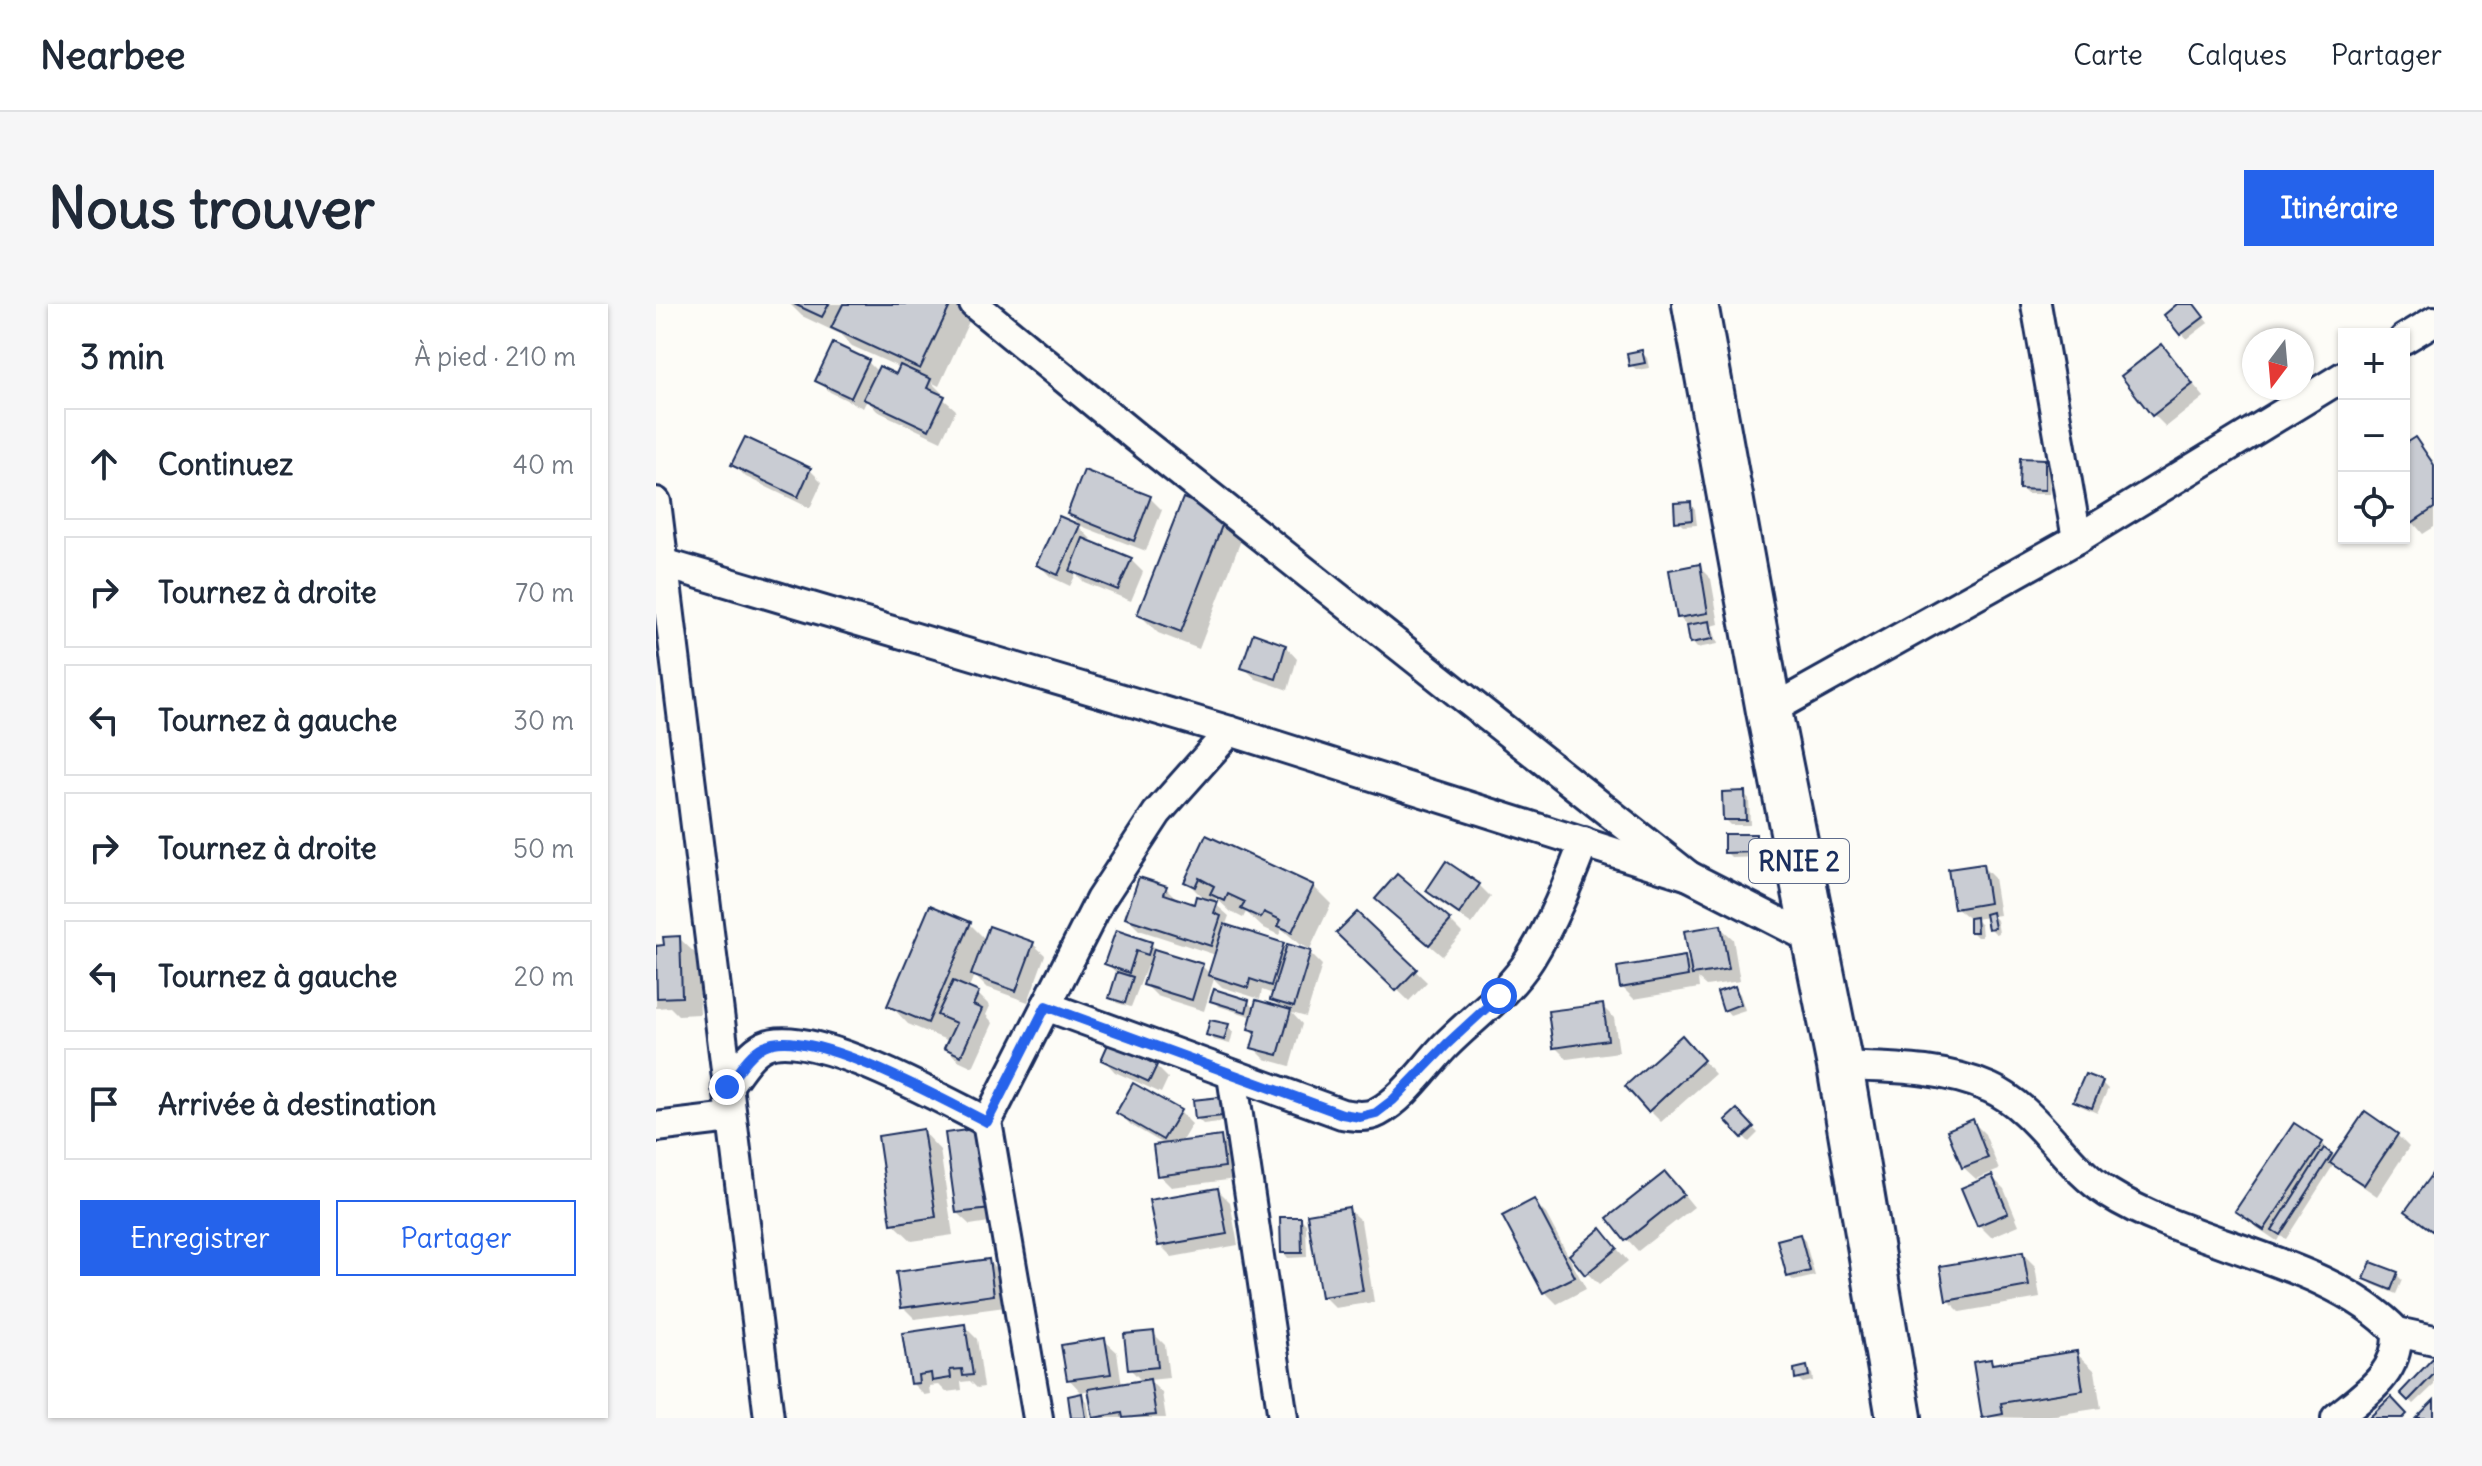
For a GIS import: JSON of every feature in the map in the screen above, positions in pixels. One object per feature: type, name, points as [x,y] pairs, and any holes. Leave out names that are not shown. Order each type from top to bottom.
[{"type":"highway","name":"RNIE 2","points":[[1695,304],[1769,711],[1840,1066],[1899,1418]]},
{"type":"street","points":[[974,304],[1137,438],[1689,876]]},
{"type":"street","points":[[2036,304],[2077,539]]},
{"type":"street","points":[[2410,335],[2434,321]]},
{"type":"street","points":[[1769,711],[2077,539],[2338,380]]},
{"type":"street","points":[[656,502],[659,561],[769,1418]]},
{"type":"street","points":[[659,561],[1230,731],[1689,876],[1814,940]]},
{"type":"street","points":[[1038,1418],[987,1122],[1100,900],[1157,813],[1230,731]]},
{"type":"street","points":[[1046,1006],[1342,1114],[1360,1117],[1376,1113],[1499,996],[1527,964],[1552,923],[1584,842]]},
{"type":"street","points":[[727,1087],[750,1056],[765,1045],[787,1041],[829,1049],[987,1122]]},
{"type":"street","points":[[1840,1066],[1926,1069],[1989,1088],[2018,1108],[2105,1192],[2137,1209],[2334,1287],[2383,1317],[2397,1332],[2434,1340]]},
{"type":"street","points":[[1232,1075],[1283,1418]]},
{"type":"street","points":[[656,1127],[731,1118]]},
{"type":"street","points":[[2336,1418],[2382,1379],[2398,1347],[2397,1332]]},
{"type":"building","points":[[794,304],[829,304],[822,317]]},
{"type":"building","points":[[843,304],[951,304],[920,369],[831,328]]},
{"type":"building","points":[[2177,304],[2194,304],[2204,317],[2180,335],[2164,315]]},
{"type":"building","points":[[833,343],[869,360],[851,398],[815,381]]},
{"type":"building","points":[[2162,344],[2193,384],[2152,416],[2121,376]]},
{"type":"building","points":[[1642,350],[1645,363],[1629,366],[1627,353]]},
{"type":"building","points":[[900,365],[931,379],[927,388],[945,396],[929,430],[863,399],[879,366],[896,374]]},
{"type":"building","points":[[745,437],[811,468],[798,497],[731,465]]},
{"type":"building","points":[[2415,437],[2434,465],[2434,508],[2410,524],[2410,472],[2410,440]]},
{"type":"building","points":[[2020,458],[2045,459],[2045,490],[2019,489]]},
{"type":"building","points":[[1084,470],[1151,496],[1134,541],[1067,514]]},
{"type":"building","points":[[1183,498],[1226,515],[1181,632],[1137,615]]},
{"type":"building","points":[[1691,502],[1692,520],[1675,522],[1674,503]]},
{"type":"building","points":[[1059,516],[1080,525],[1058,575],[1036,565]]},
{"type":"building","points":[[1083,538],[1132,558],[1118,590],[1070,571]]},
{"type":"building","points":[[1700,564],[1708,613],[1677,618],[1669,570]]},
{"type":"building","points":[[1710,621],[1713,639],[1690,643],[1687,625]]},
{"type":"building","points":[[1253,633],[1286,645],[1276,679],[1241,668]]},
{"type":"building","points":[[1745,791],[1746,820],[1723,820],[1722,792]]},
{"type":"building","points":[[1724,834],[1756,834],[1756,852],[1724,853]]},
{"type":"building","points":[[1206,835],[1314,885],[1292,932],[1278,926],[1281,920],[1264,912],[1261,918],[1241,909],[1245,902],[1228,894],[1225,901],[1210,894],[1214,886],[1199,878],[1195,887],[1184,882]]},
{"type":"building","points":[[1446,861],[1480,884],[1459,914],[1426,891]]},
{"type":"building","points":[[1983,864],[1989,903],[1954,909],[1948,869]]},
{"type":"building","points":[[1397,874],[1451,920],[1429,945],[1375,899]]},
{"type":"building","points":[[1139,877],[1167,886],[1164,894],[1194,904],[1196,896],[1218,902],[1214,913],[1221,916],[1211,946],[1125,918]]},
{"type":"building","points":[[930,905],[971,922],[928,1023],[887,1006]]},
{"type":"building","points":[[1357,912],[1417,969],[1396,991],[1336,933]]},
{"type":"building","points":[[1992,912],[1995,928],[1988,929],[1985,914]]},
{"type":"building","points":[[1976,917],[1977,932],[1969,932],[1969,918]]},
{"type":"building","points":[[1224,924],[1284,943],[1271,986],[1250,979],[1248,988],[1208,975]]},
{"type":"building","points":[[1721,925],[1729,969],[1692,975],[1684,931]]},
{"type":"building","points":[[989,926],[1034,942],[1016,991],[971,975]]},
{"type":"building","points":[[1116,930],[1152,942],[1148,955],[1136,951],[1129,973],[1104,964]]},
{"type":"building","points":[[680,936],[682,997],[657,998],[656,946],[664,945],[663,937]]},
{"type":"building","points":[[1287,944],[1311,951],[1294,1007],[1270,1000]]},
{"type":"building","points":[[1154,949],[1203,964],[1192,1000],[1143,985]]},
{"type":"building","points":[[1685,956],[1688,976],[1620,988],[1617,967]]},
{"type":"building","points":[[1117,972],[1133,977],[1125,1003],[1109,998]]},
{"type":"building","points":[[953,981],[979,992],[973,1005],[982,1009],[961,1056],[944,1048],[956,1023],[937,1015]]},
{"type":"building","points":[[1735,986],[1741,1004],[1723,1011],[1717,992]]},
{"type":"building","points":[[1214,989],[1249,1000],[1246,1012],[1210,1001]]},
{"type":"building","points":[[1256,1000],[1291,1010],[1278,1055],[1251,1048],[1256,1031],[1248,1029]]},
{"type":"building","points":[[1603,1004],[1608,1040],[1553,1048],[1548,1011]]},
{"type":"building","points":[[1210,1020],[1229,1024],[1224,1040],[1206,1035]]},
{"type":"building","points":[[1682,1035],[1704,1060],[1648,1112],[1625,1086]]},
{"type":"building","points":[[1109,1042],[1157,1065],[1149,1082],[1101,1060]]},
{"type":"building","points":[[2085,1074],[2103,1081],[2092,1108],[2073,1101]]},
{"type":"building","points":[[1133,1083],[1181,1110],[1163,1140],[1116,1113]]},
{"type":"building","points":[[1220,1097],[1222,1116],[1195,1119],[1193,1100]]},
{"type":"building","points":[[1737,1109],[1754,1127],[1742,1138],[1725,1120]]},
{"type":"building","points":[[2365,1111],[2398,1134],[2364,1185],[2330,1163]]},
{"type":"building","points":[[1973,1119],[1988,1158],[1962,1168],[1947,1130]]},
{"type":"building","points":[[2294,1123],[2323,1142],[2264,1230],[2235,1211]]},
{"type":"building","points":[[981,1128],[991,1209],[956,1213],[945,1133]]},
{"type":"building","points":[[923,1129],[936,1217],[891,1224],[878,1136]]},
{"type":"building","points":[[1221,1136],[1225,1167],[1157,1176],[1153,1145]]},
{"type":"building","points":[[2324,1148],[2332,1154],[2280,1235],[2272,1230]]},
{"type":"building","points":[[2434,1171],[2434,1228],[2432,1231],[2405,1211]]},
{"type":"building","points":[[1665,1172],[1684,1194],[1625,1241],[1607,1218]]},
{"type":"building","points":[[1992,1175],[2008,1213],[1977,1226],[1961,1188]]},
{"type":"building","points":[[1218,1188],[1227,1234],[1158,1246],[1149,1200]]},
{"type":"building","points":[[1534,1199],[1575,1277],[1543,1293],[1502,1216]]},
{"type":"building","points":[[1349,1207],[1363,1291],[1321,1297],[1307,1214]]},
{"type":"building","points":[[1280,1217],[1301,1217],[1302,1253],[1281,1253]]},
{"type":"building","points":[[1601,1228],[1617,1248],[1585,1275],[1569,1255]]},
{"type":"building","points":[[1800,1234],[1810,1271],[1787,1277],[1777,1240]]},
{"type":"building","points":[[2023,1252],[2029,1286],[1946,1301],[1940,1266]]},
{"type":"building","points":[[989,1259],[994,1295],[901,1308],[896,1272]]},
{"type":"building","points":[[2371,1262],[2398,1272],[2391,1290],[2364,1279]]},
{"type":"building","points":[[965,1324],[973,1375],[963,1376],[962,1369],[950,1370],[951,1378],[932,1381],[931,1373],[918,1375],[919,1383],[910,1384],[902,1333]]},
{"type":"building","points":[[1154,1331],[1158,1367],[1128,1370],[1124,1334]]},
{"type":"building","points":[[1105,1338],[1111,1374],[1067,1380],[1061,1345]]},
{"type":"building","points":[[2077,1351],[2083,1390],[2001,1403],[2003,1414],[1982,1418],[1973,1362],[1991,1359],[1992,1364]]},
{"type":"building","points":[[2434,1357],[2434,1374],[2408,1401],[2400,1393]]},
{"type":"building","points":[[1807,1366],[1809,1376],[1795,1379],[1794,1369]]},
{"type":"building","points":[[1150,1379],[1156,1415],[1123,1418],[1122,1413],[1093,1418],[1088,1389]]},
{"type":"building","points":[[1082,1393],[1086,1418],[1071,1418],[1068,1396]]},
{"type":"building","points":[[2391,1397],[2407,1414],[2403,1418],[2369,1418]]},
{"type":"building","points":[[2434,1400],[2434,1418],[2416,1418]]},
{"type":"route","points":[[727,1087],[750,1056],[765,1045],[787,1041],[829,1049],[987,1122],[1046,1006],[1342,1114],[1360,1117],[1376,1113],[1393,1100],[1499,996]]}]
